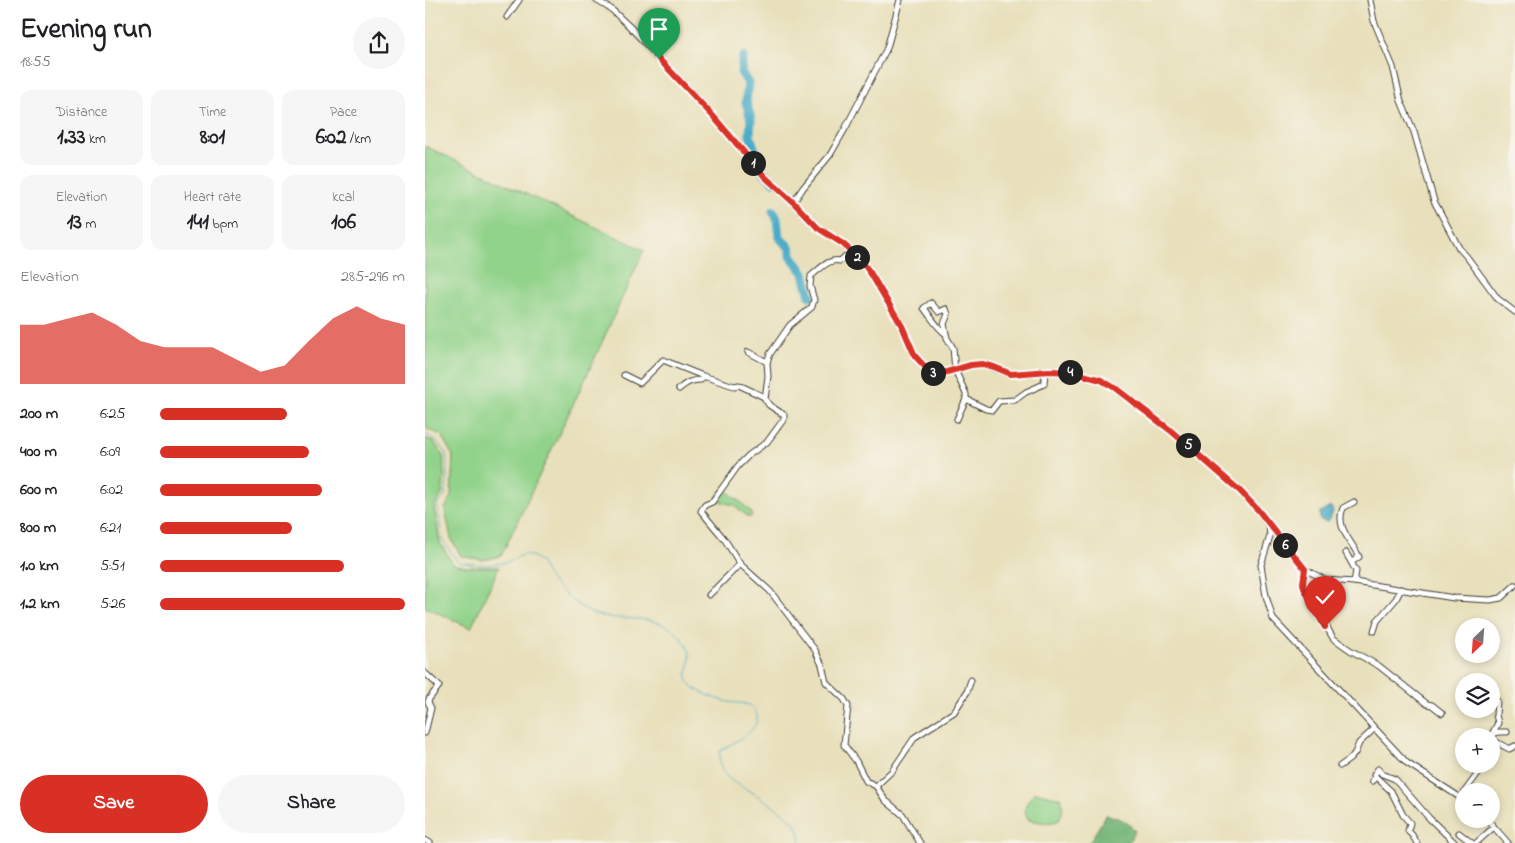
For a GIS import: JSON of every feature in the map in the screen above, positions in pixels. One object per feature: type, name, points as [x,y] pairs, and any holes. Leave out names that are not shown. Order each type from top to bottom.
[{"type":"street","points":[[507,17],[519,0]]},
{"type":"street","points":[[596,0],[611,9],[630,27],[713,116],[765,177],[818,228],[851,251],[871,274],[902,326],[915,356],[928,370],[937,374],[982,364],[1011,374],[1045,371],[1072,372],[1093,377],[1115,388],[1170,430],[1240,491],[1258,510],[1305,569],[1322,579],[1354,582],[1454,598],[1490,600],[1501,598],[1515,585]]},
{"type":"street","points":[[793,202],[831,155],[845,129],[887,48],[900,0]]},
{"type":"street","points":[[1369,0],[1374,21],[1393,67],[1401,102],[1414,132],[1434,201],[1457,244],[1498,299],[1515,312]]},
{"type":"street","points":[[851,251],[840,261],[830,262],[811,276],[810,286],[814,300],[812,307],[788,328],[775,345],[767,362],[768,376],[764,397],[766,402],[784,415],[784,418],[771,438],[738,466],[712,502],[703,507],[701,511],[725,540],[740,564],[770,591],[815,650],[822,664],[826,682],[844,699],[848,706],[844,745],[856,761],[866,780],[876,786],[885,800],[903,815],[920,843]]},
{"type":"street","points":[[946,334],[939,330],[936,322],[924,308],[931,303],[939,312],[946,309],[948,314],[945,322],[947,339],[953,348],[955,370],[966,394],[966,399],[957,419]]},
{"type":"street","points":[[748,352],[767,362]]},
{"type":"street","points":[[624,375],[640,383],[663,360],[703,376],[734,386],[739,385],[764,397]]},
{"type":"street","points":[[966,399],[992,410],[999,401],[1015,400],[1026,392],[1041,387],[1044,384],[1045,371]]},
{"type":"street","points":[[679,389],[693,380],[701,380],[703,376]]},
{"type":"street","points":[[1352,562],[1359,557],[1345,535],[1341,519],[1343,508],[1354,502]]},
{"type":"street","points":[[1269,526],[1270,536],[1261,565],[1271,616],[1407,763],[1455,791]]},
{"type":"street","points":[[1347,553],[1356,571],[1354,582]]},
{"type":"street","points":[[709,596],[740,564]]},
{"type":"street","points":[[1305,569],[1304,588],[1333,638],[1379,666],[1427,704],[1432,705],[1442,713]]},
{"type":"street","points":[[1374,631],[1377,621],[1396,599],[1401,589]]},
{"type":"street","points":[[425,673],[439,686],[429,700],[431,708],[425,733]]},
{"type":"street","points":[[876,786],[892,771],[915,737],[954,712],[967,692],[971,680]]},
{"type":"street","points":[[1339,766],[1350,759],[1359,742],[1374,729]]},
{"type":"street","points":[[1500,732],[1507,732]]},
{"type":"street","points":[[1500,743],[1509,749],[1515,746]]},
{"type":"street","points":[[1416,843],[1408,831],[1410,823],[1403,815],[1391,791],[1374,779],[1378,769],[1381,774],[1395,778],[1429,818],[1455,843]]},
{"type":"street","points":[[1475,843],[1493,828]]},
{"type":"street","points":[[1495,828],[1508,843]]},
{"type":"street","points":[[1459,833],[1472,843]]},
{"type":"street","points":[[1409,839],[1416,843]]},
{"type":"street","points":[[425,840],[430,843]]},
{"type":"green space","points":[[425,146],[644,250],[501,556],[483,560],[461,556],[451,538],[445,509],[451,496],[453,456],[441,435],[425,428]]},
{"type":"green space","points":[[425,438],[433,441],[443,456],[444,477],[442,494],[434,507],[440,543],[453,564],[467,567],[499,567],[471,628],[425,607]]},
{"type":"green space","points":[[724,488],[749,510],[752,514],[751,517],[748,517],[734,505],[718,501],[716,497]]},
{"type":"green space","points":[[1035,792],[1061,797],[1063,804],[1058,821],[1047,823],[1029,820],[1025,809]]},
{"type":"green space","points":[[1106,815],[1122,820],[1135,831],[1128,843],[1089,843]]},
{"type":"water","points":[[1331,507],[1333,511],[1330,520],[1327,522],[1320,520],[1320,512]]},
{"type":"waterway","points":[[743,57],[741,72],[748,83],[746,102],[751,119],[750,135],[761,162],[762,170],[773,181]]},
{"type":"waterway","points":[[773,211],[777,219],[780,238],[788,246],[791,256],[804,273],[810,296]]},
{"type":"waterway","points":[[425,434],[434,439],[446,453],[447,479],[445,495],[437,505],[442,540],[458,562],[490,565],[509,561],[524,554],[540,562],[548,577],[559,589],[589,612],[605,617],[651,621],[671,629],[684,641],[690,654],[688,682],[709,696],[725,701],[746,704],[753,708],[757,716],[757,722],[749,732],[720,751],[721,767],[724,773],[728,778],[763,799],[793,821],[800,834],[801,843]]},
{"type":"route","points":[[659,59],[713,116],[765,177],[793,202],[812,223],[843,244],[860,259],[902,326],[915,356],[922,365],[928,370],[940,374],[971,365],[982,364],[1011,374],[1049,371],[1072,372],[1093,377],[1115,388],[1170,430],[1240,491],[1258,510],[1305,569],[1303,578],[1304,588],[1325,627]]}]
